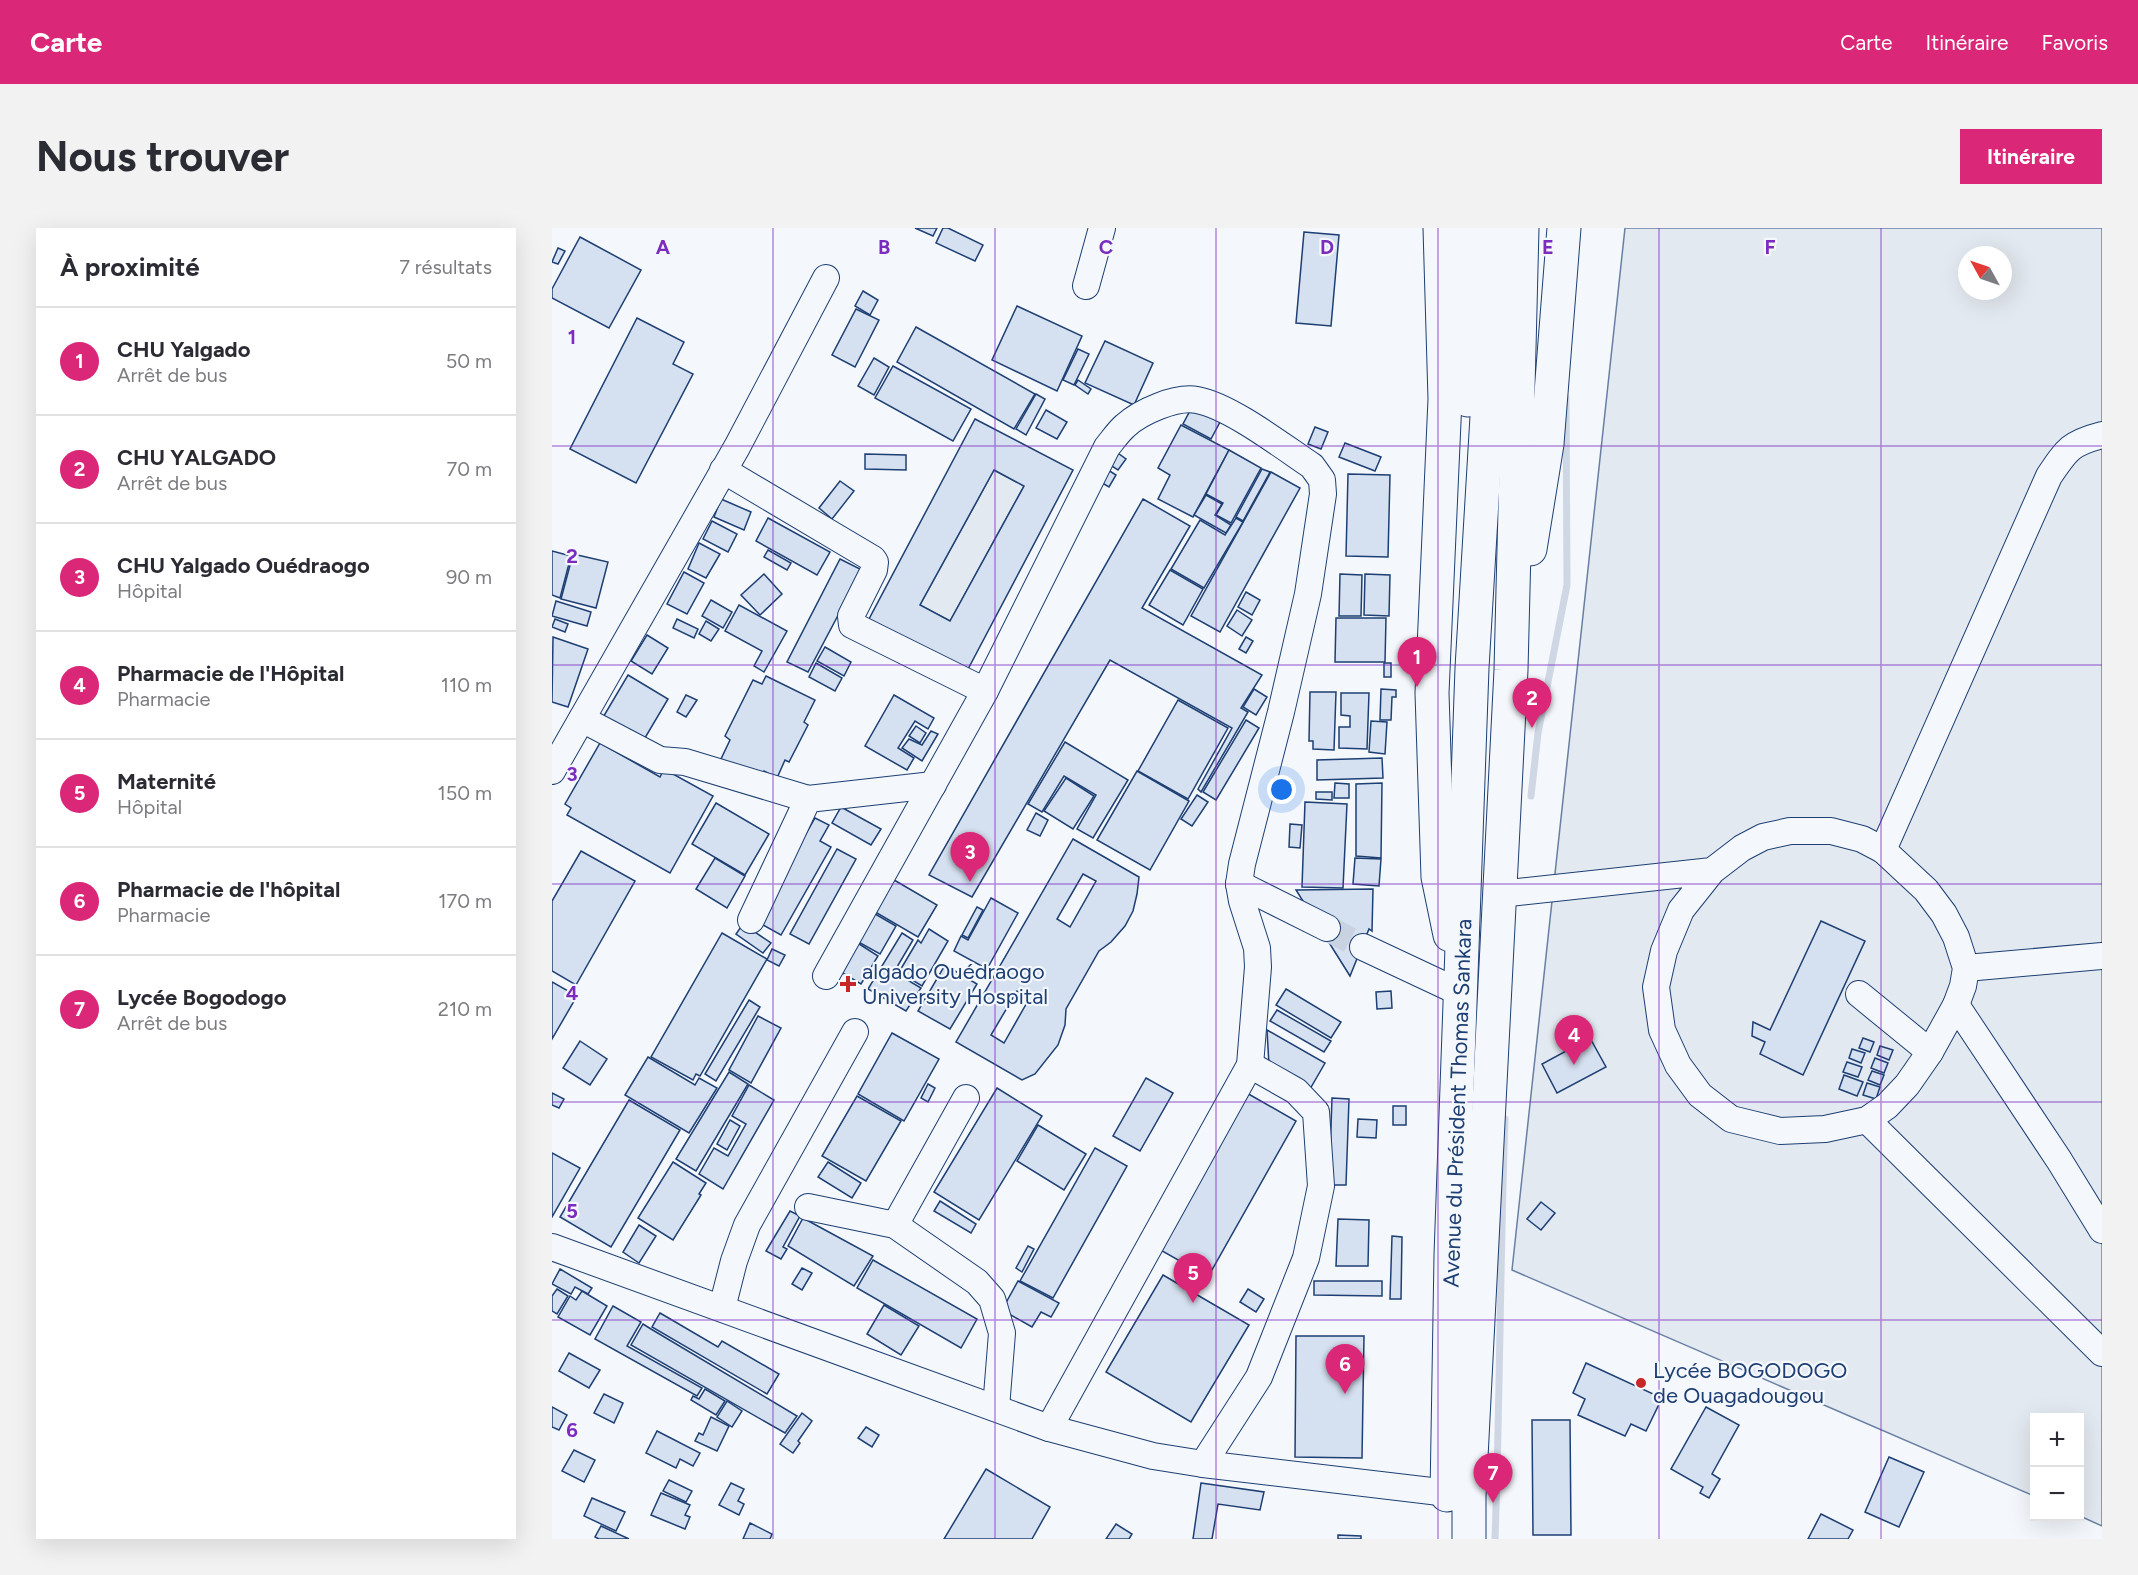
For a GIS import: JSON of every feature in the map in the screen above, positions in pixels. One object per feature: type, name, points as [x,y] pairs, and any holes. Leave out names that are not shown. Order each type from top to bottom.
[{"type":"highway","points":[[1440,228],[1445,399],[1432,704],[1438,877],[1461,993]]},
{"type":"highway","points":[[1464,228],[1472,668]]},
{"type":"highway","points":[[1472,668],[1496,228]]},
{"type":"highway","points":[[1511,670],[1522,228]]},
{"type":"highway","points":[[1511,670],[1547,444],[1564,228]]},
{"type":"highway","name":"Avenue du Président Thomas Sankara","points":[[1447,1539],[1451,1255],[1472,668]]},
{"type":"highway","name":"Avenue du Président Thomas Sankara","points":[[1469,1539],[1469,1497],[1511,670]]},
{"type":"lane","points":[[1086,286],[1102,228]]},
{"type":"lane","points":[[552,771],[723,470],[826,278]]},
{"type":"lane","points":[[826,976],[985,691],[1107,447],[1125,426],[1146,412],[1170,402],[1195,399],[1220,407],[1312,466],[1322,480],[1323,494],[1308,594],[1239,884],[1258,958],[1250,1065],[1049,1428]]},
{"type":"lane","points":[[1883,850],[2049,476],[2065,452],[2079,442],[2102,435]]},
{"type":"lane","points":[[723,470],[873,559],[874,570],[850,616],[852,625],[985,691]]},
{"type":"lane","points":[[582,719],[660,760],[685,762],[808,799],[933,785]]},
{"type":"lane","points":[[751,920],[808,799]]},
{"type":"lane","points":[[1790,831],[1831,831],[1862,838],[1883,850],[1926,890],[1944,914],[1956,937],[1966,968],[1963,986],[1956,1005],[1930,1052],[1906,1085],[1894,1099],[1867,1120],[1825,1129],[1780,1131],[1731,1119],[1700,1095],[1678,1065],[1662,1030],[1656,987],[1664,951],[1682,910],[1712,871],[1742,848],[1763,837],[1790,831]]},
{"type":"lane","points":[[1500,894],[1712,871]]},
{"type":"lane","points":[[1239,884],[1327,927]]},
{"type":"lane","points":[[1364,947],[1461,993]]},
{"type":"lane","points":[[1966,968],[2102,956]]},
{"type":"lane","points":[[1859,994],[1930,1052]]},
{"type":"lane","points":[[1956,1005],[2059,1160],[2102,1230]]},
{"type":"lane","points":[[722,1308],[734,1261],[747,1225],[855,1032]]},
{"type":"lane","points":[[1203,1464],[1259,1377],[1306,1258],[1321,1186],[1316,1112],[1296,1091],[1250,1065]]},
{"type":"lane","points":[[895,1225],[966,1098]]},
{"type":"lane","points":[[1867,1120],[2102,1353]]},
{"type":"lane","points":[[808,1207],[895,1225],[977,1282],[992,1299],[1002,1333],[996,1408]]},
{"type":"lane","points":[[552,1247],[1049,1428],[1153,1456],[1448,1493]]},
{"type":"shaded area","points":[[1625,228],[2102,228],[2102,1526],[2084,1518],[2084,1413],[2030,1413],[2030,1494],[1512,1270]]},
{"type":"shaded area","points":[[994,470],[1024,486],[950,621],[920,605]]},
{"type":"building","points":[[915,228],[937,228],[933,236]]},
{"type":"building","points":[[943,228],[948,228],[983,245],[975,261],[936,243]]},
{"type":"building","points":[[1304,232],[1339,235],[1331,326],[1296,323]]},
{"type":"building","points":[[580,237],[641,270],[609,328],[552,298],[552,289]]},
{"type":"building","points":[[558,248],[565,251],[558,264],[552,262]]},
{"type":"building","points":[[863,291],[878,300],[870,315],[855,306]]},
{"type":"building","points":[[1017,306],[1082,336],[1057,391],[992,360]]},
{"type":"building","points":[[856,309],[879,320],[855,367],[832,355]]},
{"type":"building","points":[[637,318],[684,342],[673,364],[693,374],[636,483],[570,449]]},
{"type":"building","points":[[916,327],[1035,394],[1014,429],[897,362]]},
{"type":"building","points":[[1105,341],[1153,363],[1134,405],[1085,383]]},
{"type":"building","points":[[1078,349],[1089,354],[1074,385],[1063,380]]},
{"type":"building","points":[[874,358],[889,367],[874,395],[858,386]]},
{"type":"building","points":[[893,366],[971,409],[953,441],[875,398]]},
{"type":"building","points":[[1078,380],[1091,389],[1088,394],[1075,385]]},
{"type":"building","points":[[1036,394],[1045,399],[1026,435],[1016,429]]},
{"type":"building","points":[[1192,407],[1220,422],[1211,439],[1183,424]]},
{"type":"building","points":[[1046,410],[1067,422],[1057,439],[1036,428]]},
{"type":"building","points":[[975,419],[1073,470],[967,671],[869,619]],"holes":[[[994,470],[1024,486],[950,621],[920,605]]]},
{"type":"building","points":[[1181,425],[1229,450],[1193,517],[1158,499],[1170,475],[1158,468]]},
{"type":"building","points":[[1315,427],[1328,432],[1321,449],[1308,444]]},
{"type":"building","points":[[1345,443],[1381,457],[1375,471],[1339,457]]},
{"type":"building","points":[[1229,450],[1261,468],[1231,523],[1216,515],[1223,503],[1206,494]]},
{"type":"building","points":[[1115,451],[1126,459],[1118,470],[1107,463]]},
{"type":"building","points":[[865,454],[906,455],[906,470],[865,469]]},
{"type":"building","points":[[1105,468],[1116,475],[1109,487],[1097,480]]},
{"type":"building","points":[[1262,469],[1270,472],[1243,521],[1236,517]]},
{"type":"building","points":[[1271,472],[1300,488],[1220,632],[1191,616]]},
{"type":"building","points":[[1348,474],[1390,475],[1388,557],[1346,556]]},
{"type":"building","points":[[840,481],[854,491],[832,519],[819,508]]},
{"type":"building","points":[[1206,495],[1222,504],[1215,515],[1231,525],[1226,533],[1194,515]]},
{"type":"building","points":[[721,499],[751,512],[744,530],[714,517]]},
{"type":"building","points":[[1143,499],[1190,526],[1142,608],[1262,675],[1241,708],[1248,712],[1201,792],[1198,789],[1232,728],[1110,660],[972,897],[929,875]]},
{"type":"building","points":[[768,518],[830,552],[817,575],[756,541]]},
{"type":"building","points":[[1236,518],[1243,522],[1204,588],[1171,569],[1200,520],[1225,535]]},
{"type":"building","points":[[712,521],[737,534],[728,552],[703,539]]},
{"type":"building","points":[[699,543],[720,554],[706,578],[688,569]]},
{"type":"building","points":[[768,550],[791,563],[787,570],[764,557]]},
{"type":"building","points":[[552,551],[571,556],[560,598],[552,595]]},
{"type":"building","points":[[573,554],[608,562],[596,608],[561,599]]},
{"type":"building","points":[[840,559],[862,570],[808,672],[787,662]]},
{"type":"building","points":[[1170,570],[1203,589],[1183,625],[1149,605]]},
{"type":"building","points":[[684,572],[704,583],[687,614],[667,604]]},
{"type":"building","points":[[764,574],[782,594],[760,615],[741,595]]},
{"type":"building","points":[[1340,574],[1362,575],[1361,616],[1339,616]]},
{"type":"building","points":[[1365,574],[1390,575],[1389,616],[1364,615]]},
{"type":"building","points":[[1246,592],[1260,600],[1252,615],[1238,607]]},
{"type":"building","points":[[711,600],[732,612],[723,628],[702,616]]},
{"type":"building","points":[[556,601],[591,612],[587,626],[552,616]]},
{"type":"building","points":[[739,605],[787,631],[764,672],[754,666],[762,651],[725,631]]},
{"type":"building","points":[[1237,610],[1252,620],[1242,636],[1227,626]]},
{"type":"building","points":[[1336,618],[1386,618],[1385,662],[1335,662]]},
{"type":"building","points":[[555,619],[568,624],[565,632],[552,627]]},
{"type":"building","points":[[677,619],[698,629],[694,638],[673,628]]},
{"type":"building","points":[[706,621],[719,629],[711,641],[699,634]]},
{"type":"building","points":[[647,635],[668,648],[652,674],[631,661]]},
{"type":"building","points":[[553,637],[588,649],[568,707],[552,702]]},
{"type":"building","points":[[1246,637],[1253,641],[1246,653],[1239,649]]},
{"type":"building","points":[[825,647],[851,662],[844,676],[817,661]]},
{"type":"building","points":[[816,663],[842,678],[835,691],[809,677]]},
{"type":"building","points":[[1384,663],[1391,663],[1391,677],[1384,677]]},
{"type":"building","points":[[628,675],[668,699],[642,743],[602,719]]},
{"type":"building","points":[[766,676],[815,700],[804,722],[808,725],[789,762],[785,760],[777,778],[764,771],[760,778],[721,759],[730,740],[725,736],[753,680],[762,684]]},
{"type":"building","points":[[1254,689],[1267,697],[1256,715],[1243,707]]},
{"type":"building","points":[[1381,689],[1396,690],[1396,697],[1392,697],[1391,720],[1380,720]]},
{"type":"building","points":[[1310,692],[1336,692],[1334,750],[1313,749],[1313,741],[1309,741]]},
{"type":"building","points":[[1341,693],[1369,693],[1367,749],[1339,748],[1339,727],[1350,727],[1350,716],[1341,715]]},
{"type":"building","points":[[686,695],[697,700],[686,717],[677,712]]},
{"type":"building","points":[[894,695],[934,718],[928,729],[915,721],[898,748],[914,758],[907,770],[865,746]]},
{"type":"building","points":[[1178,700],[1228,728],[1188,799],[1138,771]]},
{"type":"building","points":[[1246,720],[1259,728],[1216,800],[1203,792]]},
{"type":"building","points":[[1371,721],[1387,722],[1385,754],[1369,752]]},
{"type":"building","points":[[916,726],[926,733],[920,743],[909,736]]},
{"type":"building","points":[[931,731],[938,734],[922,761],[902,748],[909,739],[922,745]]},
{"type":"building","points":[[1065,742],[1128,780],[1093,838],[1077,829],[1096,795],[1064,776],[1042,812],[1028,804]]},
{"type":"building","points":[[600,743],[660,777],[664,769],[713,796],[670,873],[567,815],[571,808],[565,804]]},
{"type":"building","points":[[1382,758],[1383,778],[1317,780],[1317,760]]},
{"type":"building","points":[[1137,771],[1189,801],[1150,870],[1097,840]]},
{"type":"building","points":[[1066,778],[1094,796],[1073,829],[1044,811]]},
{"type":"building","points":[[1335,783],[1349,784],[1349,798],[1334,798]]},
{"type":"building","points":[[1382,783],[1381,858],[1356,856],[1356,784]]},
{"type":"building","points":[[1316,792],[1332,792],[1332,800],[1316,799]]},
{"type":"building","points":[[1197,795],[1208,802],[1192,826],[1181,819]]},
{"type":"building","points":[[1305,802],[1347,804],[1343,888],[1302,887]]},
{"type":"building","points":[[716,803],[769,834],[745,875],[692,844]]},
{"type":"building","points":[[841,807],[881,829],[871,845],[832,823]]},
{"type":"building","points":[[1036,813],[1048,820],[1040,836],[1027,830]]},
{"type":"building","points":[[815,818],[829,825],[820,841],[831,847],[781,935],[756,921]]},
{"type":"building","points":[[1290,824],[1302,825],[1300,848],[1289,847]]},
{"type":"building","points":[[1073,839],[1139,877],[1133,911],[1125,926],[1111,942],[1099,951],[1066,1009],[1065,1025],[1058,1045],[1035,1074],[1022,1080],[956,1042]],"holes":[[[1083,874],[1096,881],[1070,927],[1057,919]],[[1017,991],[1029,999],[1004,1043],[991,1035]]]},
{"type":"building","points":[[837,849],[856,859],[809,944],[790,934]]},
{"type":"building","points":[[581,851],[635,881],[576,985],[552,971],[552,901]]},
{"type":"building","points":[[715,858],[745,876],[727,908],[696,889]]},
{"type":"building","points":[[1355,858],[1381,859],[1379,886],[1353,884]]},
{"type":"building","points":[[889,877],[937,905],[918,937],[870,909]]},
{"type":"building","points":[[1373,889],[1372,931],[1369,929],[1350,976],[1296,890]]},
{"type":"building","points":[[991,898],[1018,913],[987,969],[954,951],[961,936],[968,940]]},
{"type":"building","points":[[977,907],[983,910],[968,938],[962,935]]},
{"type":"building","points":[[870,911],[896,926],[880,954],[853,939]]},
{"type":"building","points":[[1821,921],[1865,941],[1803,1075],[1760,1054],[1765,1042],[1752,1036],[1753,1022],[1770,1030]]},
{"type":"building","points":[[743,924],[771,943],[763,953],[736,934]]},
{"type":"building","points":[[929,929],[948,941],[922,986],[899,972],[918,940],[921,943]]},
{"type":"building","points":[[722,933],[767,959],[700,1076],[696,1074],[693,1080],[651,1057]]},
{"type":"building","points":[[902,933],[913,940],[894,972],[921,988],[906,1011],[868,989]]},
{"type":"building","points":[[853,940],[878,956],[861,984],[836,969]]},
{"type":"building","points":[[772,949],[785,955],[779,966],[767,960]]},
{"type":"building","points":[[945,965],[977,984],[950,1029],[918,1011]]},
{"type":"building","points":[[552,982],[577,996],[552,1039]]},
{"type":"building","points":[[1286,989],[1341,1022],[1331,1038],[1276,1005]]},
{"type":"building","points":[[1391,991],[1392,1008],[1377,1009],[1376,992]]},
{"type":"building","points":[[749,1000],[760,1007],[716,1081],[705,1074]]},
{"type":"building","points":[[1277,1010],[1331,1041],[1324,1052],[1270,1021]]},
{"type":"building","points":[[758,1016],[781,1028],[751,1083],[729,1070]]},
{"type":"building","points":[[1267,1030],[1325,1063],[1310,1089],[1269,1065]]},
{"type":"building","points":[[892,1033],[939,1059],[904,1121],[858,1094]]},
{"type":"building","points":[[1590,1038],[1606,1067],[1557,1093],[1542,1064]]},
{"type":"building","points":[[1863,1038],[1874,1042],[1870,1052],[1859,1048]]},
{"type":"building","points":[[580,1041],[607,1059],[590,1085],[563,1068]]},
{"type":"building","points":[[1880,1046],[1893,1050],[1889,1060],[1877,1055]]},
{"type":"building","points":[[1852,1049],[1865,1053],[1861,1063],[1849,1058]]},
{"type":"building","points":[[648,1057],[695,1085],[699,1078],[717,1088],[689,1133],[625,1095]]},
{"type":"building","points":[[1875,1058],[1888,1063],[1884,1073],[1871,1068]]},
{"type":"building","points":[[1847,1062],[1862,1067],[1858,1077],[1843,1072]]},
{"type":"building","points":[[1872,1071],[1884,1075],[1880,1085],[1868,1080]]},
{"type":"building","points":[[729,1072],[748,1084],[696,1171],[676,1159]]},
{"type":"building","points":[[1844,1075],[1863,1082],[1857,1096],[1839,1089]]},
{"type":"building","points":[[1146,1078],[1173,1093],[1140,1151],[1113,1136]]},
{"type":"building","points":[[1867,1083],[1880,1087],[1876,1099],[1863,1095]]},
{"type":"building","points":[[928,1084],[935,1088],[928,1102],[921,1098]]},
{"type":"building","points":[[749,1085],[774,1100],[723,1189],[699,1174],[714,1148],[728,1156],[746,1124],[732,1116]]},
{"type":"building","points":[[997,1088],[1042,1116],[979,1220],[934,1192]]},
{"type":"building","points":[[1245,1092],[1296,1121],[1208,1277],[1157,1248]]},
{"type":"building","points":[[552,1093],[564,1099],[559,1108],[552,1105]]},
{"type":"building","points":[[857,1096],[901,1121],[866,1181],[822,1156]]},
{"type":"building","points":[[1332,1098],[1349,1099],[1346,1185],[1329,1185]]},
{"type":"building","points":[[629,1100],[680,1130],[611,1247],[560,1217]]},
{"type":"building","points":[[1393,1106],[1406,1106],[1406,1125],[1393,1125]]},
{"type":"building","points":[[1358,1119],[1377,1120],[1376,1138],[1357,1137]]},
{"type":"building","points":[[730,1120],[740,1126],[727,1150],[717,1144]]},
{"type":"building","points":[[1038,1125],[1086,1154],[1064,1190],[1017,1161]]},
{"type":"building","points":[[1095,1148],[1127,1166],[1053,1298],[1020,1281]]},
{"type":"building","points":[[552,1153],[580,1168],[552,1217]]},
{"type":"building","points":[[673,1162],[706,1183],[673,1240],[638,1218]]},
{"type":"building","points":[[828,1162],[861,1183],[852,1198],[818,1177]]},
{"type":"building","points":[[940,1201],[976,1224],[971,1233],[934,1211]]},
{"type":"building","points":[[1541,1202],[1555,1213],[1541,1230],[1527,1219]]},
{"type":"building","points":[[790,1211],[800,1216],[783,1247],[787,1249],[781,1259],[766,1251]]},
{"type":"building","points":[[803,1218],[873,1256],[854,1286],[788,1246]]},
{"type":"building","points":[[1338,1219],[1369,1220],[1368,1266],[1336,1266]]},
{"type":"building","points":[[639,1225],[656,1236],[639,1263],[623,1252]]},
{"type":"building","points":[[1392,1236],[1402,1237],[1401,1299],[1390,1299]]},
{"type":"building","points":[[1028,1246],[1034,1249],[1022,1272],[1016,1268]]},
{"type":"building","points":[[873,1260],[977,1319],[961,1348],[857,1288]]},
{"type":"building","points":[[802,1268],[812,1273],[802,1290],[792,1284]]},
{"type":"building","points":[[560,1269],[592,1288],[588,1294],[575,1287],[571,1294],[552,1284]]},
{"type":"building","points":[[1163,1275],[1249,1325],[1191,1422],[1106,1372]]},
{"type":"building","points":[[1018,1281],[1059,1303],[1051,1317],[1041,1312],[1032,1327],[1002,1310]]},
{"type":"building","points":[[1314,1281],[1382,1281],[1382,1296],[1314,1295]]},
{"type":"building","points":[[557,1289],[568,1296],[557,1314],[552,1311],[552,1296]]},
{"type":"building","points":[[1248,1289],[1264,1299],[1256,1312],[1240,1302]]},
{"type":"building","points":[[582,1291],[607,1306],[590,1335],[558,1317],[570,1296],[576,1300]]},
{"type":"building","points":[[884,1305],[919,1326],[901,1355],[867,1334]]},
{"type":"building","points":[[613,1306],[641,1322],[627,1346],[702,1388],[697,1396],[595,1339]]},
{"type":"building","points":[[660,1313],[718,1347],[722,1341],[779,1374],[767,1394],[652,1327]]},
{"type":"building","points":[[643,1324],[797,1416],[785,1433],[631,1345]]},
{"type":"building","points":[[1296,1336],[1364,1336],[1362,1458],[1295,1457]]},
{"type":"building","points":[[569,1353],[600,1370],[589,1388],[559,1371]]},
{"type":"building","points":[[1586,1363],[1662,1398],[1646,1431],[1631,1424],[1625,1436],[1578,1415],[1585,1399],[1573,1393]]},
{"type":"building","points":[[705,1389],[725,1401],[716,1415],[691,1400],[693,1396],[699,1399]]},
{"type":"building","points":[[604,1394],[623,1403],[614,1423],[594,1413]]},
{"type":"building","points":[[727,1401],[742,1411],[732,1427],[717,1417]]},
{"type":"building","points":[[552,1407],[567,1415],[559,1430],[552,1427]]},
{"type":"building","points":[[1706,1407],[1739,1425],[1712,1474],[1720,1479],[1709,1498],[1700,1493],[1703,1487],[1671,1469]]},
{"type":"building","points":[[802,1413],[812,1421],[798,1441],[800,1443],[793,1453],[780,1444]]},
{"type":"building","points":[[711,1417],[729,1426],[717,1451],[695,1441],[699,1433],[703,1435]]},
{"type":"building","points":[[1532,1420],[1570,1420],[1571,1535],[1533,1535]]},
{"type":"building","points":[[866,1427],[879,1435],[872,1447],[858,1438]]},
{"type":"building","points":[[657,1431],[700,1453],[693,1466],[680,1459],[676,1468],[646,1453]]},
{"type":"building","points":[[574,1450],[595,1460],[584,1482],[562,1471]]},
{"type":"building","points":[[1889,1457],[1924,1472],[1899,1527],[1865,1512]]},
{"type":"building","points":[[986,1469],[1050,1507],[1032,1539],[944,1539]]},
{"type":"building","points":[[669,1480],[692,1491],[686,1502],[663,1491]]},
{"type":"building","points":[[731,1483],[744,1489],[738,1501],[744,1504],[739,1515],[719,1505]]},
{"type":"building","points":[[1201,1483],[1264,1492],[1260,1510],[1218,1504],[1212,1539],[1193,1539]]},
{"type":"building","points":[[661,1493],[690,1505],[685,1515],[690,1517],[685,1529],[651,1515]]},
{"type":"building","points":[[592,1498],[625,1512],[616,1531],[584,1516]]},
{"type":"building","points":[[1821,1514],[1853,1530],[1848,1539],[1808,1539]]},
{"type":"building","points":[[750,1523],[772,1534],[770,1539],[743,1539]]},
{"type":"building","points":[[1116,1524],[1132,1534],[1129,1539],[1106,1539]]},
{"type":"building","points":[[601,1526],[629,1539],[599,1539],[595,1537]]},
{"type":"building","points":[[1338,1535],[1361,1536],[1361,1539],[1338,1539]]},
{"type":"waterway","points":[[1531,796],[1538,733],[1567,585],[1566,398]]},
{"type":"waterway","points":[[1495,1539],[1505,1119]]},
{"type":"tunnel","points":[[1327,928],[1363,947]]},
{"type":"place","name":"CHU Yalgado","points":[[1417,687]]},
{"type":"place","name":"CHU YALGADO","points":[[1532,728]]},
{"type":"place","name":"CHU Yalgado Ouédraogo","points":[[970,882]]},
{"type":"place","name":"algado Ouédraogo University Hospital","points":[[848,984]]},
{"type":"place","name":"Pharmacie de l'Hôpital","points":[[1574,1065]]},
{"type":"place","name":"Maternité","points":[[1193,1303]]},
{"type":"place","name":"Lycée BOGODOGO de Ouagadougou","points":[[1641,1383]]},
{"type":"place","name":"Pharmacie de l'hôpital","points":[[1345,1394]]},
{"type":"place","name":"Lycée Bogodogo","points":[[1493,1503]]}]
